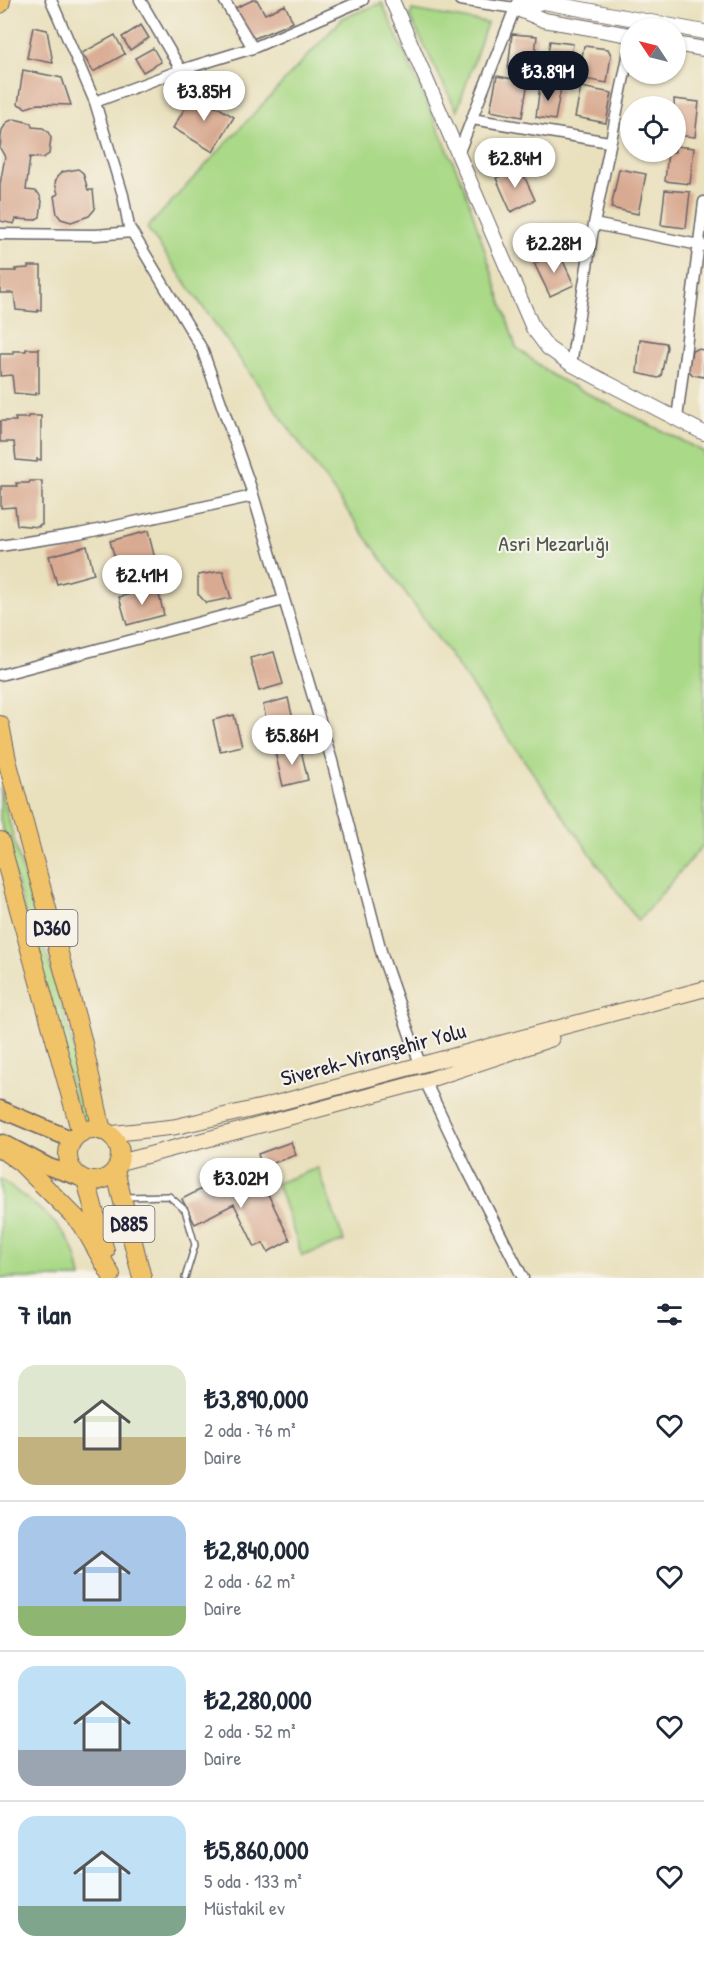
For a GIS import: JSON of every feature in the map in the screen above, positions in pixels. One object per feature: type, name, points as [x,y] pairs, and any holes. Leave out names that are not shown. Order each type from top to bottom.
[{"type":"highway","name":"D360","points":[[0,725],[7,760],[105,1132]]},
{"type":"highway","name":"D360","points":[[0,841],[77,1136]]},
{"type":"highway","points":[[92,1130],[105,1132],[118,1147],[117,1166],[102,1180],[83,1178],[73,1171],[68,1155],[77,1136],[92,1130]]},
{"type":"highway","points":[[0,1148],[20,1162],[82,1224],[111,1277]]},
{"type":"highway","name":"D885","points":[[117,1166],[142,1278]]},
{"type":"highway","points":[[83,1178],[111,1277]]},
{"type":"main road","name":"Siverek-Viranşehir Yolu","points":[[105,1132],[174,1127],[266,1106],[704,989]]},
{"type":"main road","name":"Siverek-Viranşehir Yolu","points":[[117,1166],[425,1081],[554,1039],[647,1005]]},
{"type":"main road","points":[[0,1109],[77,1136]]},
{"type":"main road","points":[[0,1141],[49,1167],[83,1178]]},
{"type":"street","points":[[51,0],[95,102],[123,195],[129,227],[202,349],[253,496],[332,761],[382,955],[420,1064]]},
{"type":"street","points":[[140,0],[181,70]]},
{"type":"street","points":[[224,0],[253,48]]},
{"type":"street","points":[[95,102],[181,70],[253,48],[363,0]]},
{"type":"street","points":[[392,0],[533,328],[548,348],[571,364],[704,434]]},
{"type":"street","points":[[460,0],[517,4],[544,2],[704,32]]},
{"type":"street","points":[[459,152],[517,4]]},
{"type":"street","points":[[517,4],[544,20],[620,33]]},
{"type":"street","points":[[686,46],[704,49]]},
{"type":"street","points":[[571,364],[594,224],[622,84]]},
{"type":"street","points":[[472,119],[609,142]]},
{"type":"street","points":[[677,419],[701,245],[704,202]]},
{"type":"street","points":[[594,224],[701,245]]},
{"type":"street","points":[[0,234],[96,235],[132,232]]},
{"type":"street","points":[[0,546],[79,534],[253,496]]},
{"type":"street","points":[[0,675],[284,600]]},
{"type":"street","points":[[425,1081],[523,1278]]},
{"type":"lane","points":[[123,1197],[168,1196],[185,1210],[195,1245],[185,1278]]},
{"type":"green space","name":"Asri Mezarlığı","points":[[382,3],[464,186],[516,347],[553,376],[704,452],[704,844],[638,921],[147,228],[343,18]]},
{"type":"green space","points":[[412,10],[487,23],[457,111],[410,17]]},
{"type":"green space","points":[[0,787],[96,1124],[81,1124],[0,820]]},
{"type":"green space","points":[[318,1168],[344,1241],[302,1256],[277,1183]]},
{"type":"green space","points":[[0,1179],[40,1209],[58,1226],[74,1250],[81,1278],[0,1278]]},
{"type":"building","points":[[257,0],[265,14],[285,5],[293,22],[250,38],[233,9]]},
{"type":"building","points":[[141,25],[149,38],[130,50],[122,37]]},
{"type":"building","points":[[33,27],[47,30],[53,63],[27,58]]},
{"type":"building","points":[[512,34],[537,36],[533,72],[508,69]]},
{"type":"building","points":[[115,35],[125,54],[93,72],[82,53]]},
{"type":"building","points":[[550,41],[573,44],[568,76],[545,73]]},
{"type":"building","points":[[584,46],[608,49],[611,55],[607,83],[578,78]]},
{"type":"building","points":[[153,48],[161,62],[143,72],[135,58]]},
{"type":"building","points":[[23,70],[62,78],[71,105],[38,104],[26,108],[18,104]]},
{"type":"building","points":[[497,76],[528,82],[522,117],[490,111]]},
{"type":"building","points":[[540,85],[561,88],[555,120],[536,117]]},
{"type":"building","points":[[581,87],[612,93],[606,123],[575,117]]},
{"type":"building","points":[[194,93],[234,117],[213,152],[173,128]]},
{"type":"building","points":[[686,100],[699,102],[695,137],[686,136]]},
{"type":"building","points":[[14,119],[31,123],[32,127],[43,128],[51,138],[49,154],[43,158],[30,157],[26,190],[39,194],[42,201],[40,217],[34,220],[16,219],[14,224],[0,221],[0,184],[5,157],[0,148],[2,130],[7,122]]},
{"type":"building","points":[[686,147],[694,148],[690,184],[665,181],[667,162],[686,162]]},
{"type":"building","points":[[520,167],[535,200],[511,212],[496,178]]},
{"type":"building","points":[[78,169],[83,173],[88,190],[93,190],[95,209],[89,216],[71,222],[61,219],[57,214],[54,196],[58,194],[55,183],[62,172]]},
{"type":"building","points":[[619,169],[646,174],[638,214],[611,208]]},
{"type":"building","points":[[665,190],[690,192],[686,228],[661,225]]},
{"type":"building","points":[[559,252],[574,285],[550,296],[534,263]]},
{"type":"building","points":[[28,266],[41,266],[41,310],[38,312],[16,310],[14,293],[0,293],[0,271],[16,271],[15,269],[28,268]]},
{"type":"building","points":[[640,339],[666,343],[661,376],[658,378],[637,373]]},
{"type":"building","points":[[26,349],[39,349],[39,393],[36,395],[14,393],[12,375],[0,376],[0,354],[14,354],[13,351],[26,351]]},
{"type":"building","points":[[704,350],[704,377],[693,375],[688,370],[692,351]]},
{"type":"building","points":[[28,416],[41,416],[41,460],[37,459],[37,462],[16,460],[14,442],[0,442],[0,421],[16,421],[15,418],[28,418]]},
{"type":"building","points":[[30,481],[42,481],[42,525],[39,527],[17,525],[15,507],[1,508],[1,486],[17,486],[16,483],[29,483]]},
{"type":"building","points":[[148,531],[155,559],[118,569],[110,541]]},
{"type":"building","points":[[87,546],[94,574],[57,584],[49,556]]},
{"type":"building","points":[[223,571],[231,598],[206,603],[198,594],[198,575]]},
{"type":"building","points":[[157,587],[164,615],[127,625],[119,597]]},
{"type":"building","points":[[274,652],[283,684],[259,691],[250,658]]},
{"type":"building","points":[[288,698],[296,732],[271,739],[263,705]]},
{"type":"building","points":[[234,715],[242,746],[220,751],[213,720]]},
{"type":"building","points":[[300,746],[308,780],[283,786],[275,752]]},
{"type":"building","points":[[291,1142],[296,1155],[262,1167],[258,1154]]},
{"type":"building","points":[[239,1173],[242,1183],[252,1179],[259,1191],[265,1188],[290,1240],[268,1252],[263,1243],[255,1247],[234,1204],[195,1224],[182,1199],[221,1179]]}]
